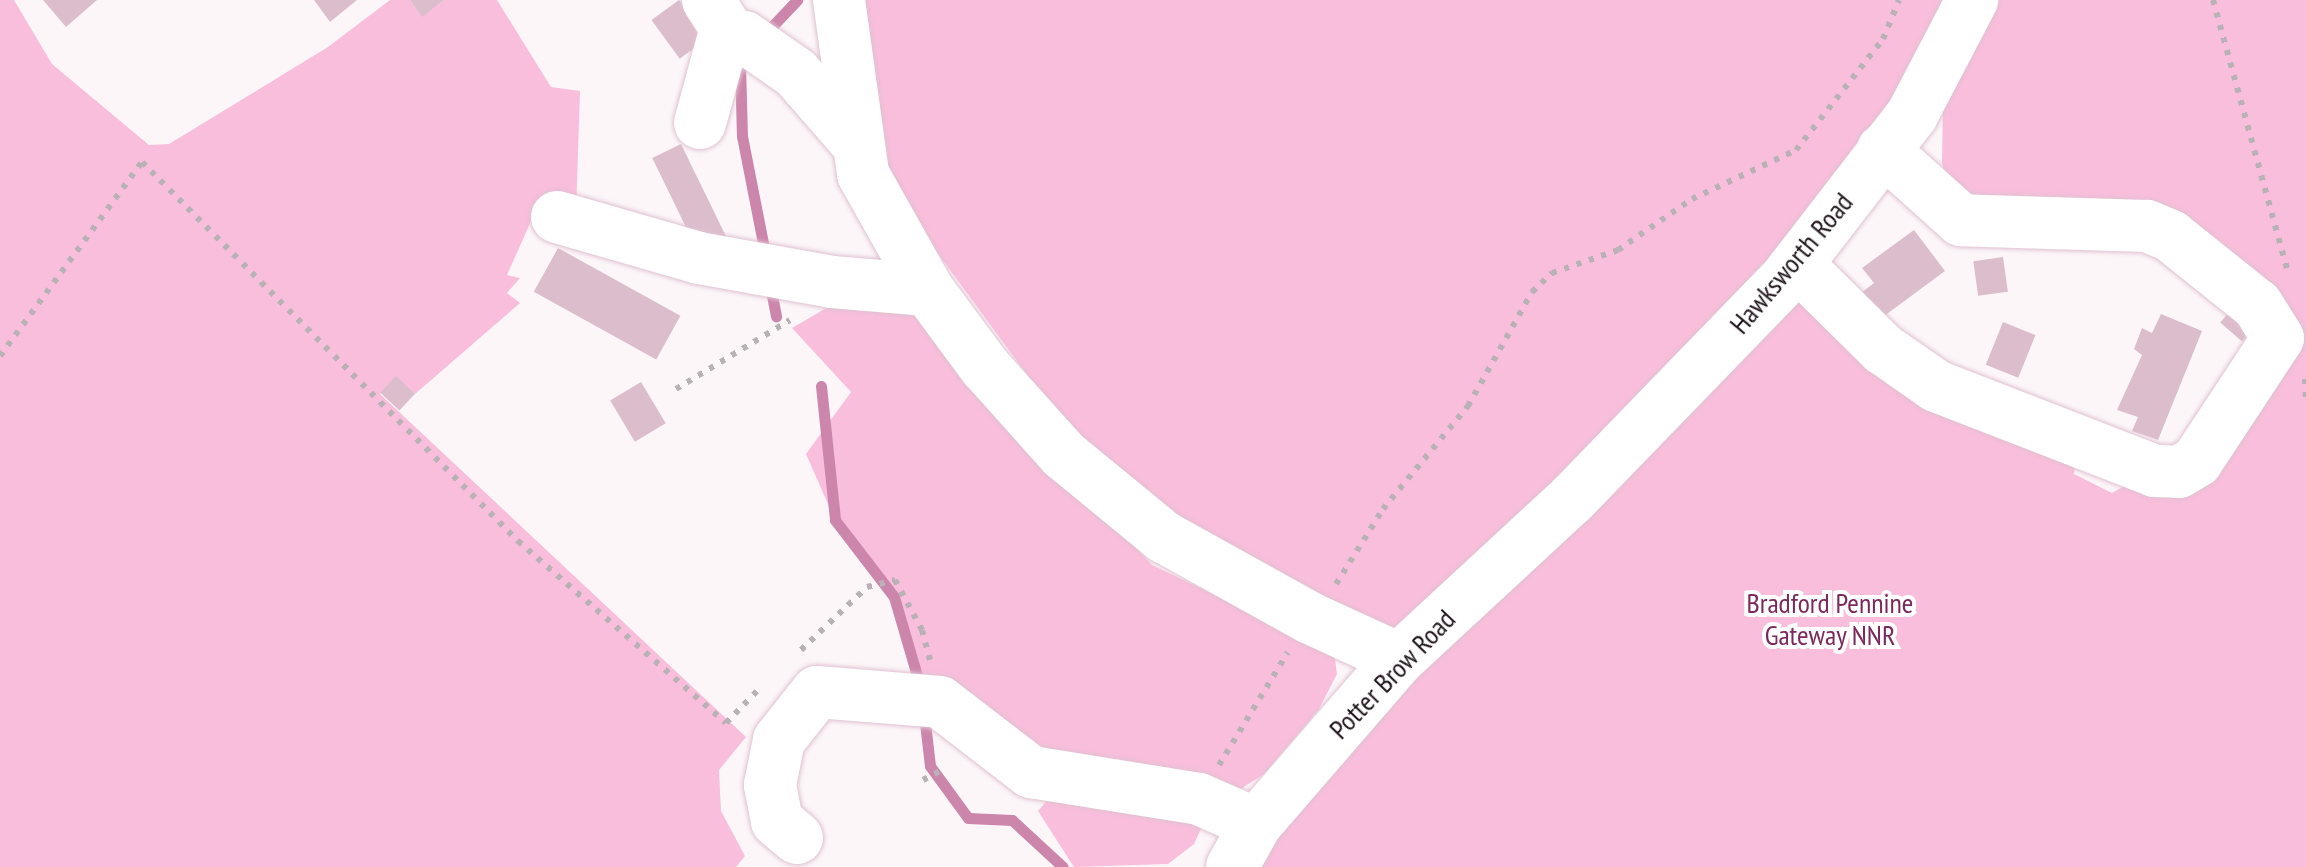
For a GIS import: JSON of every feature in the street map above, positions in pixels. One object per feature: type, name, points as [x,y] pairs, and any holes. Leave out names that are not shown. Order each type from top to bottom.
[{"type":"street","points":[[840,0],[856,142],[874,201],[928,290],[985,367],[1064,455],[1164,538],[1310,618],[1399,659]]},
{"type":"street","name":"Hawksworth Road","points":[[1572,499],[1797,264],[1925,92],[1972,0]]},
{"type":"street","points":[[700,123],[738,33],[856,142]]},
{"type":"street","points":[[1925,92],[1934,104],[1943,202]]},
{"type":"street","points":[[1797,264],[1883,349],[1936,386],[2156,471],[2179,472],[2198,461],[2278,338],[2257,305],[2171,236],[2148,226],[1998,226],[1961,220],[1883,150]]},
{"type":"street","points":[[557,216],[699,258],[850,283],[928,290]]},
{"type":"street","name":"Potter Brow Road","points":[[1244,845],[1399,659],[1572,499]]},
{"type":"street","points":[[797,838],[776,821],[769,800],[779,740],[817,692],[922,700],[1032,772],[1198,799],[1244,845]]},
{"type":"path","points":[[1198,799],[1383,509],[1468,406],[1532,292],[1552,273],[1618,250],[1692,199],[1796,150],[1882,40],[1899,0]]},
{"type":"path","points":[[2213,0],[2292,286]]},
{"type":"path","points":[[0,356],[142,162],[518,541],[726,723],[735,712]]},
{"type":"path","points":[[676,389],[850,283]]},
{"type":"path","points":[[2304,361],[2306,398]]},
{"type":"path","points":[[867,586],[895,580],[922,630],[922,700]]},
{"type":"path","points":[[923,780],[942,770]]},
{"type":"green space","points":[[0,0],[14,0],[52,64],[149,145],[169,144],[328,47],[390,0],[410,0],[422,16],[444,0],[497,0],[551,87],[580,91],[576,213],[532,219],[507,275],[520,278],[507,293],[520,303],[415,394],[396,377],[380,394],[746,737],[719,770],[721,811],[745,856],[736,867],[0,867]]},
{"type":"green space","points":[[854,0],[1964,0],[1821,219],[1408,627],[1385,634],[1194,557],[1064,425],[864,153]]},
{"type":"green space","name":"Bradford Pennine Gateway NNR","points":[[1990,0],[2306,0],[2306,867],[1254,867],[1374,716],[1801,286],[2076,452],[2074,474],[2112,493],[2133,481],[2172,482],[2284,342],[2179,228],[2005,216],[1949,190],[1942,163],[1943,98]]},
{"type":"green space","points":[[842,299],[914,311],[1152,565],[1334,652],[1337,674],[1319,709],[1264,774],[1239,790],[1062,769],[919,675],[894,597],[835,520],[806,454],[851,392],[792,328]]},
{"type":"green space","points":[[1049,798],[1204,822],[1194,844],[1168,864],[1074,867],[1038,811]]},
{"type":"building","points":[[43,0],[97,0],[66,27]]},
{"type":"building","points":[[314,0],[357,0],[330,22]]},
{"type":"building","points":[[410,0],[444,0],[422,17]]},
{"type":"building","points":[[679,0],[707,39],[680,59],[651,20]]},
{"type":"building","points":[[681,144],[726,236],[697,250],[652,158]]},
{"type":"building","points":[[1914,230],[1945,271],[1876,322],[1857,296],[1874,283],[1862,268]]},
{"type":"building","points":[[558,248],[680,316],[656,360],[534,292]]},
{"type":"building","points":[[2003,257],[2008,292],[1978,296],[1973,261]]},
{"type":"building","points":[[2232,309],[2254,328],[2242,342],[2220,323]]},
{"type":"building","points":[[2161,314],[2202,331],[2158,440],[2132,431],[2138,417],[2117,410],[2142,355],[2134,349],[2142,328],[2152,333]]},
{"type":"building","points":[[2003,322],[2035,335],[2018,378],[1986,365]]},
{"type":"building","points":[[396,376],[415,394],[399,411],[380,393]]},
{"type":"building","points":[[641,382],[666,423],[635,442],[610,401]]},
{"type":"waterway","points":[[763,36],[797,0]]},
{"type":"waterway","points":[[740,65],[742,136],[764,248]]},
{"type":"waterway","points":[[770,285],[776,316]]},
{"type":"waterway","points":[[821,386],[835,520],[894,597],[920,686]]},
{"type":"waterway","points":[[924,714],[930,766],[968,818],[1012,820],[1063,867]]}]
